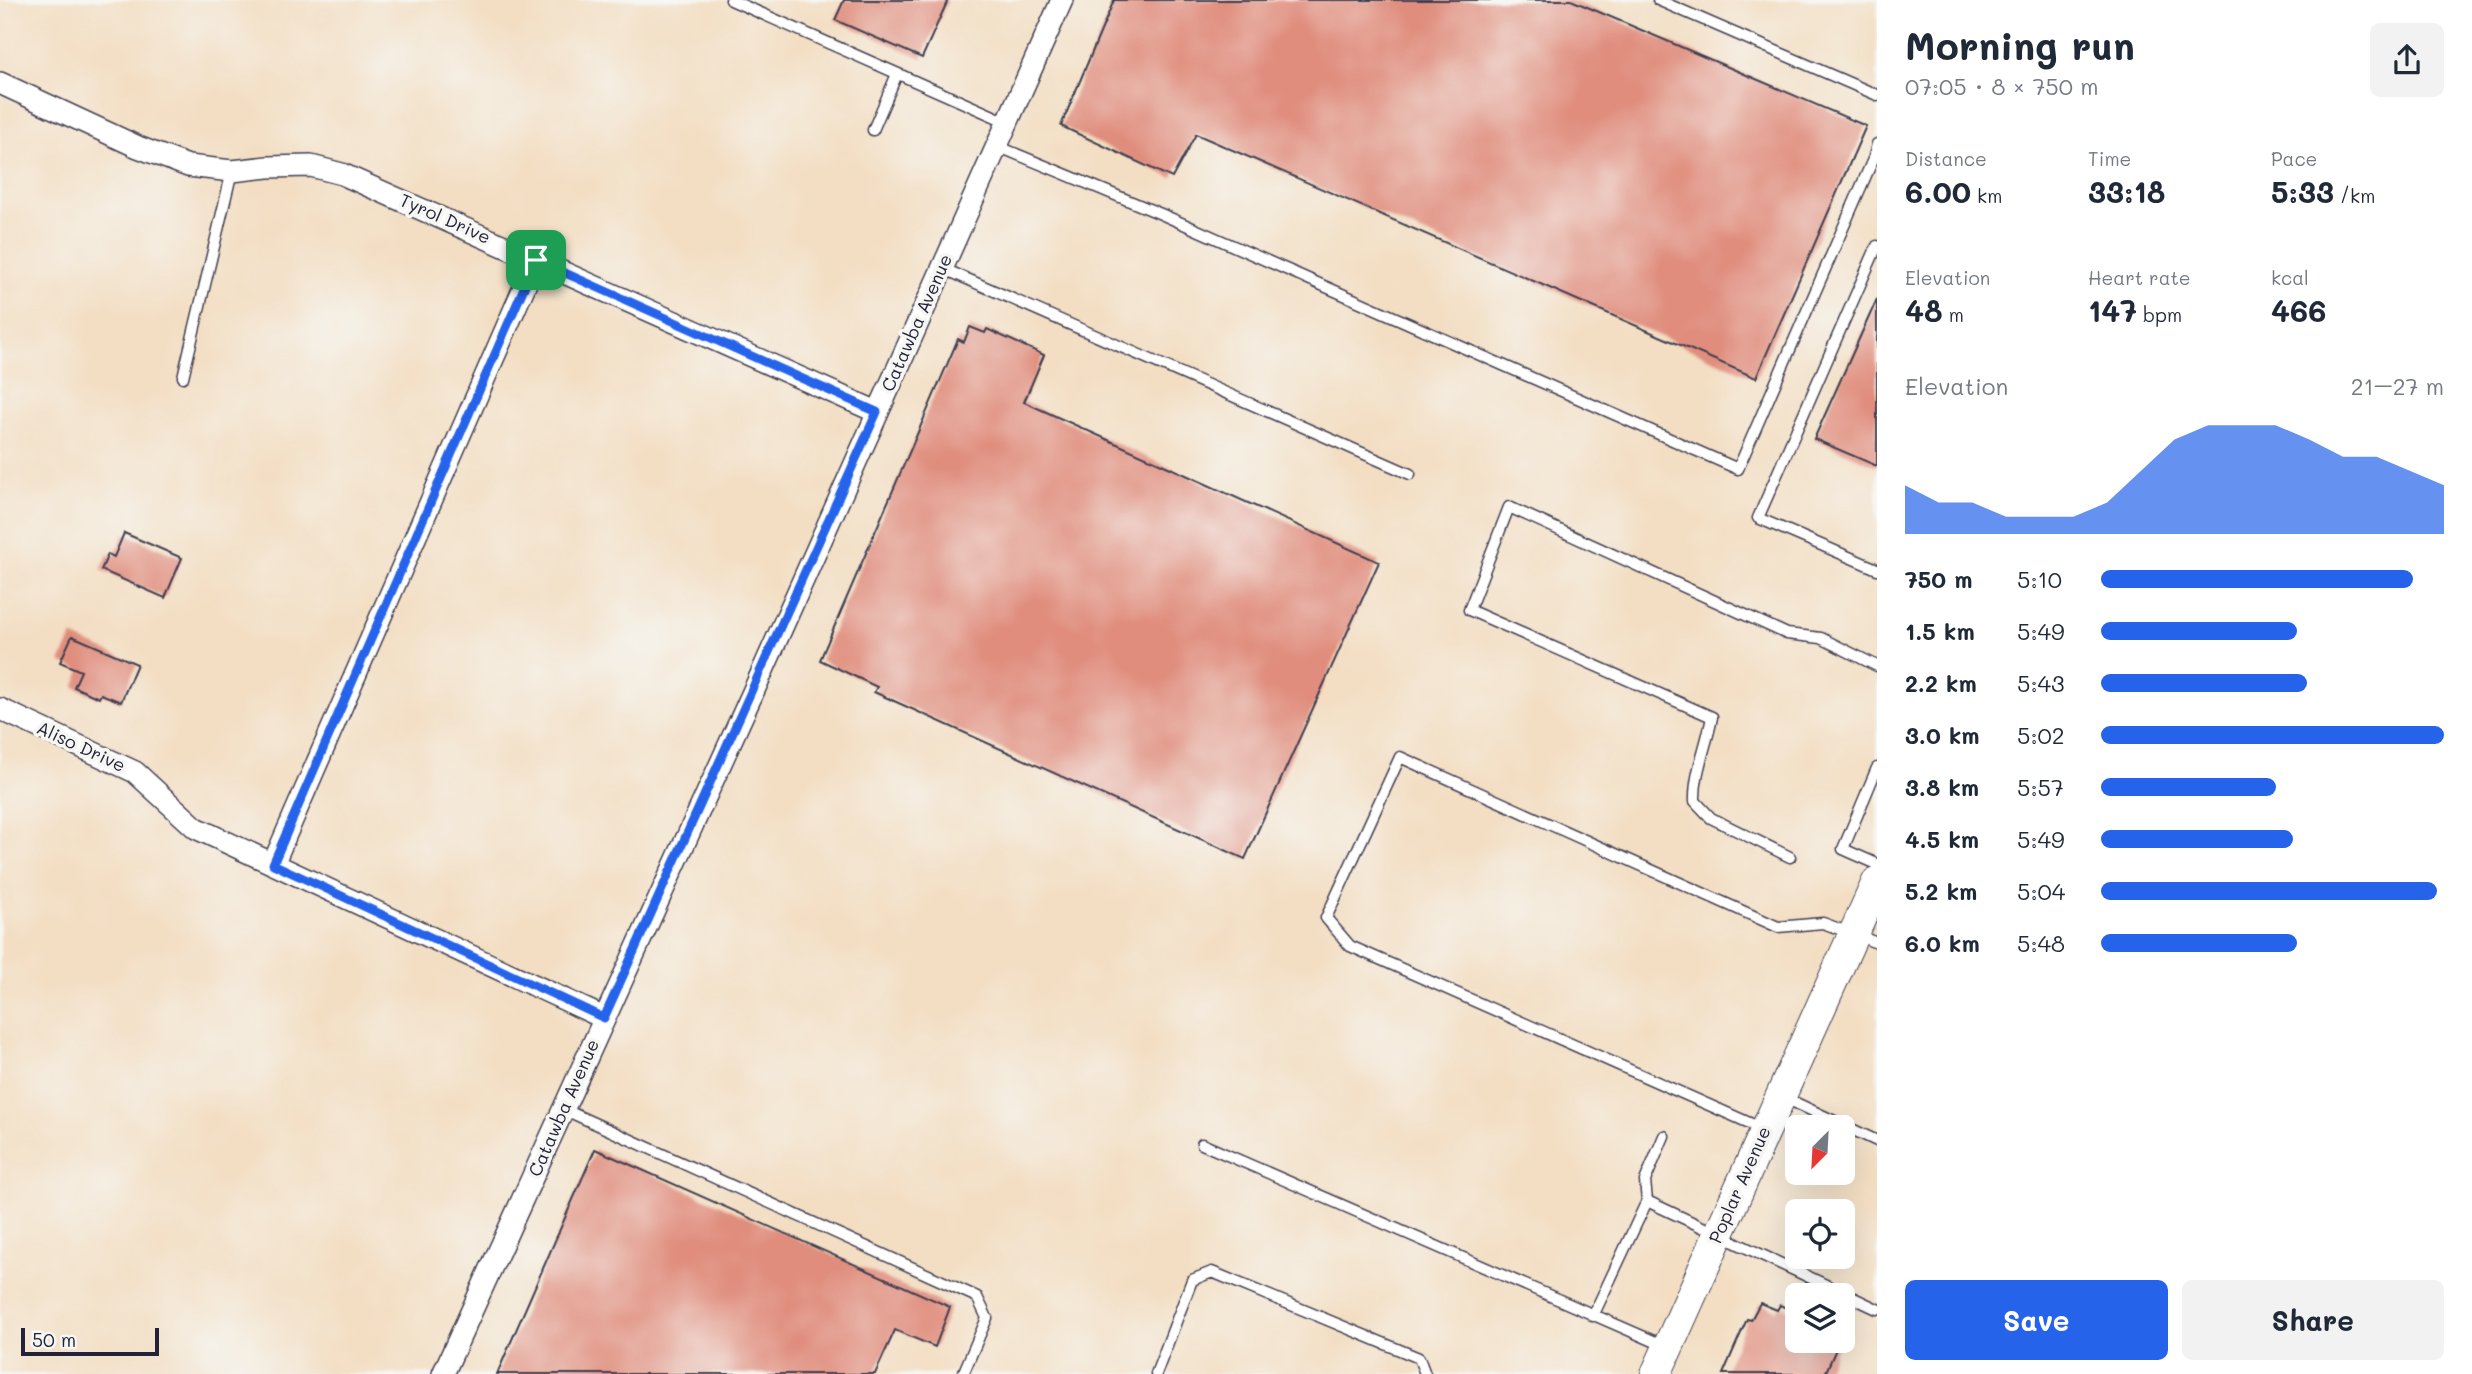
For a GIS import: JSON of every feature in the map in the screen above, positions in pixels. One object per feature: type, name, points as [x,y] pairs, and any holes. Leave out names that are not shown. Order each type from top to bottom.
[{"type":"street","name":"Catawba Avenue","points":[[443,1374],[1062,0]]},
{"type":"street","name":"Tyrol Drive","points":[[0,83],[188,166],[232,171],[312,166],[342,173],[877,412]]},
{"type":"street","points":[[273,864],[536,260]]},
{"type":"street","name":"Aliso Drive","points":[[0,709],[135,772],[196,828],[604,1018]]},
{"type":"street","name":"Poplar Avenue","points":[[1662,1361],[1781,1096],[1865,939],[1877,882]]},
{"type":"lane","points":[[731,0],[1007,122]]},
{"type":"lane","points":[[1658,0],[1877,95]]},
{"type":"lane","points":[[873,130],[897,74]]},
{"type":"lane","points":[[997,146],[1174,220],[1738,469],[1874,157],[1877,144]]},
{"type":"lane","points":[[183,377],[232,171]]},
{"type":"lane","points":[[1877,246],[1758,518],[1877,569]]},
{"type":"lane","points":[[942,268],[1410,474]]},
{"type":"lane","points":[[1790,858],[1711,818],[1695,801],[1694,783],[1712,717],[1469,610],[1509,507],[1787,634],[1821,638],[1877,666]]},
{"type":"lane","points":[[1765,1130],[1350,946],[1326,918],[1400,757],[1778,927],[1823,923],[1865,939]]},
{"type":"lane","points":[[1877,768],[1843,849],[1877,864]]},
{"type":"lane","points":[[1781,1096],[1877,1142]]},
{"type":"lane","points":[[563,1109],[977,1297],[987,1318],[962,1374]]},
{"type":"lane","points":[[1594,1316],[1647,1200],[1645,1181],[1664,1136]]},
{"type":"lane","points":[[1202,1144],[1594,1316],[1662,1361]]},
{"type":"lane","points":[[1647,1200],[1877,1309]]},
{"type":"lane","points":[[1156,1374],[1192,1280],[1212,1272],[1419,1357],[1425,1374]]},
{"type":"building","points":[[844,0],[948,0],[922,58],[835,20]]},
{"type":"building","points":[[1114,0],[1571,0],[1866,126],[1756,378],[1196,134],[1172,178],[1061,126]]},
{"type":"building","points":[[1877,299],[1877,466],[1814,439]]},
{"type":"building","points":[[970,327],[985,333],[987,329],[1044,355],[1024,402],[1379,562],[1245,859],[874,692],[877,687],[820,660],[958,339],[964,342]]},
{"type":"building","points":[[124,533],[182,558],[165,598],[101,570],[108,554],[114,557]]},
{"type":"building","points":[[72,636],[137,664],[121,702],[101,694],[99,698],[74,687],[81,671],[60,662]]},
{"type":"building","points":[[595,1149],[950,1307],[935,1347],[895,1330],[875,1374],[497,1374]]},
{"type":"building","points":[[1760,1303],[1777,1310],[1780,1305],[1785,1307],[1785,1353],[1834,1353],[1825,1374],[1723,1374],[1747,1319],[1751,1320]]},
{"type":"route","points":[[536,260],[877,412],[604,1018],[273,864],[536,260]]}]
